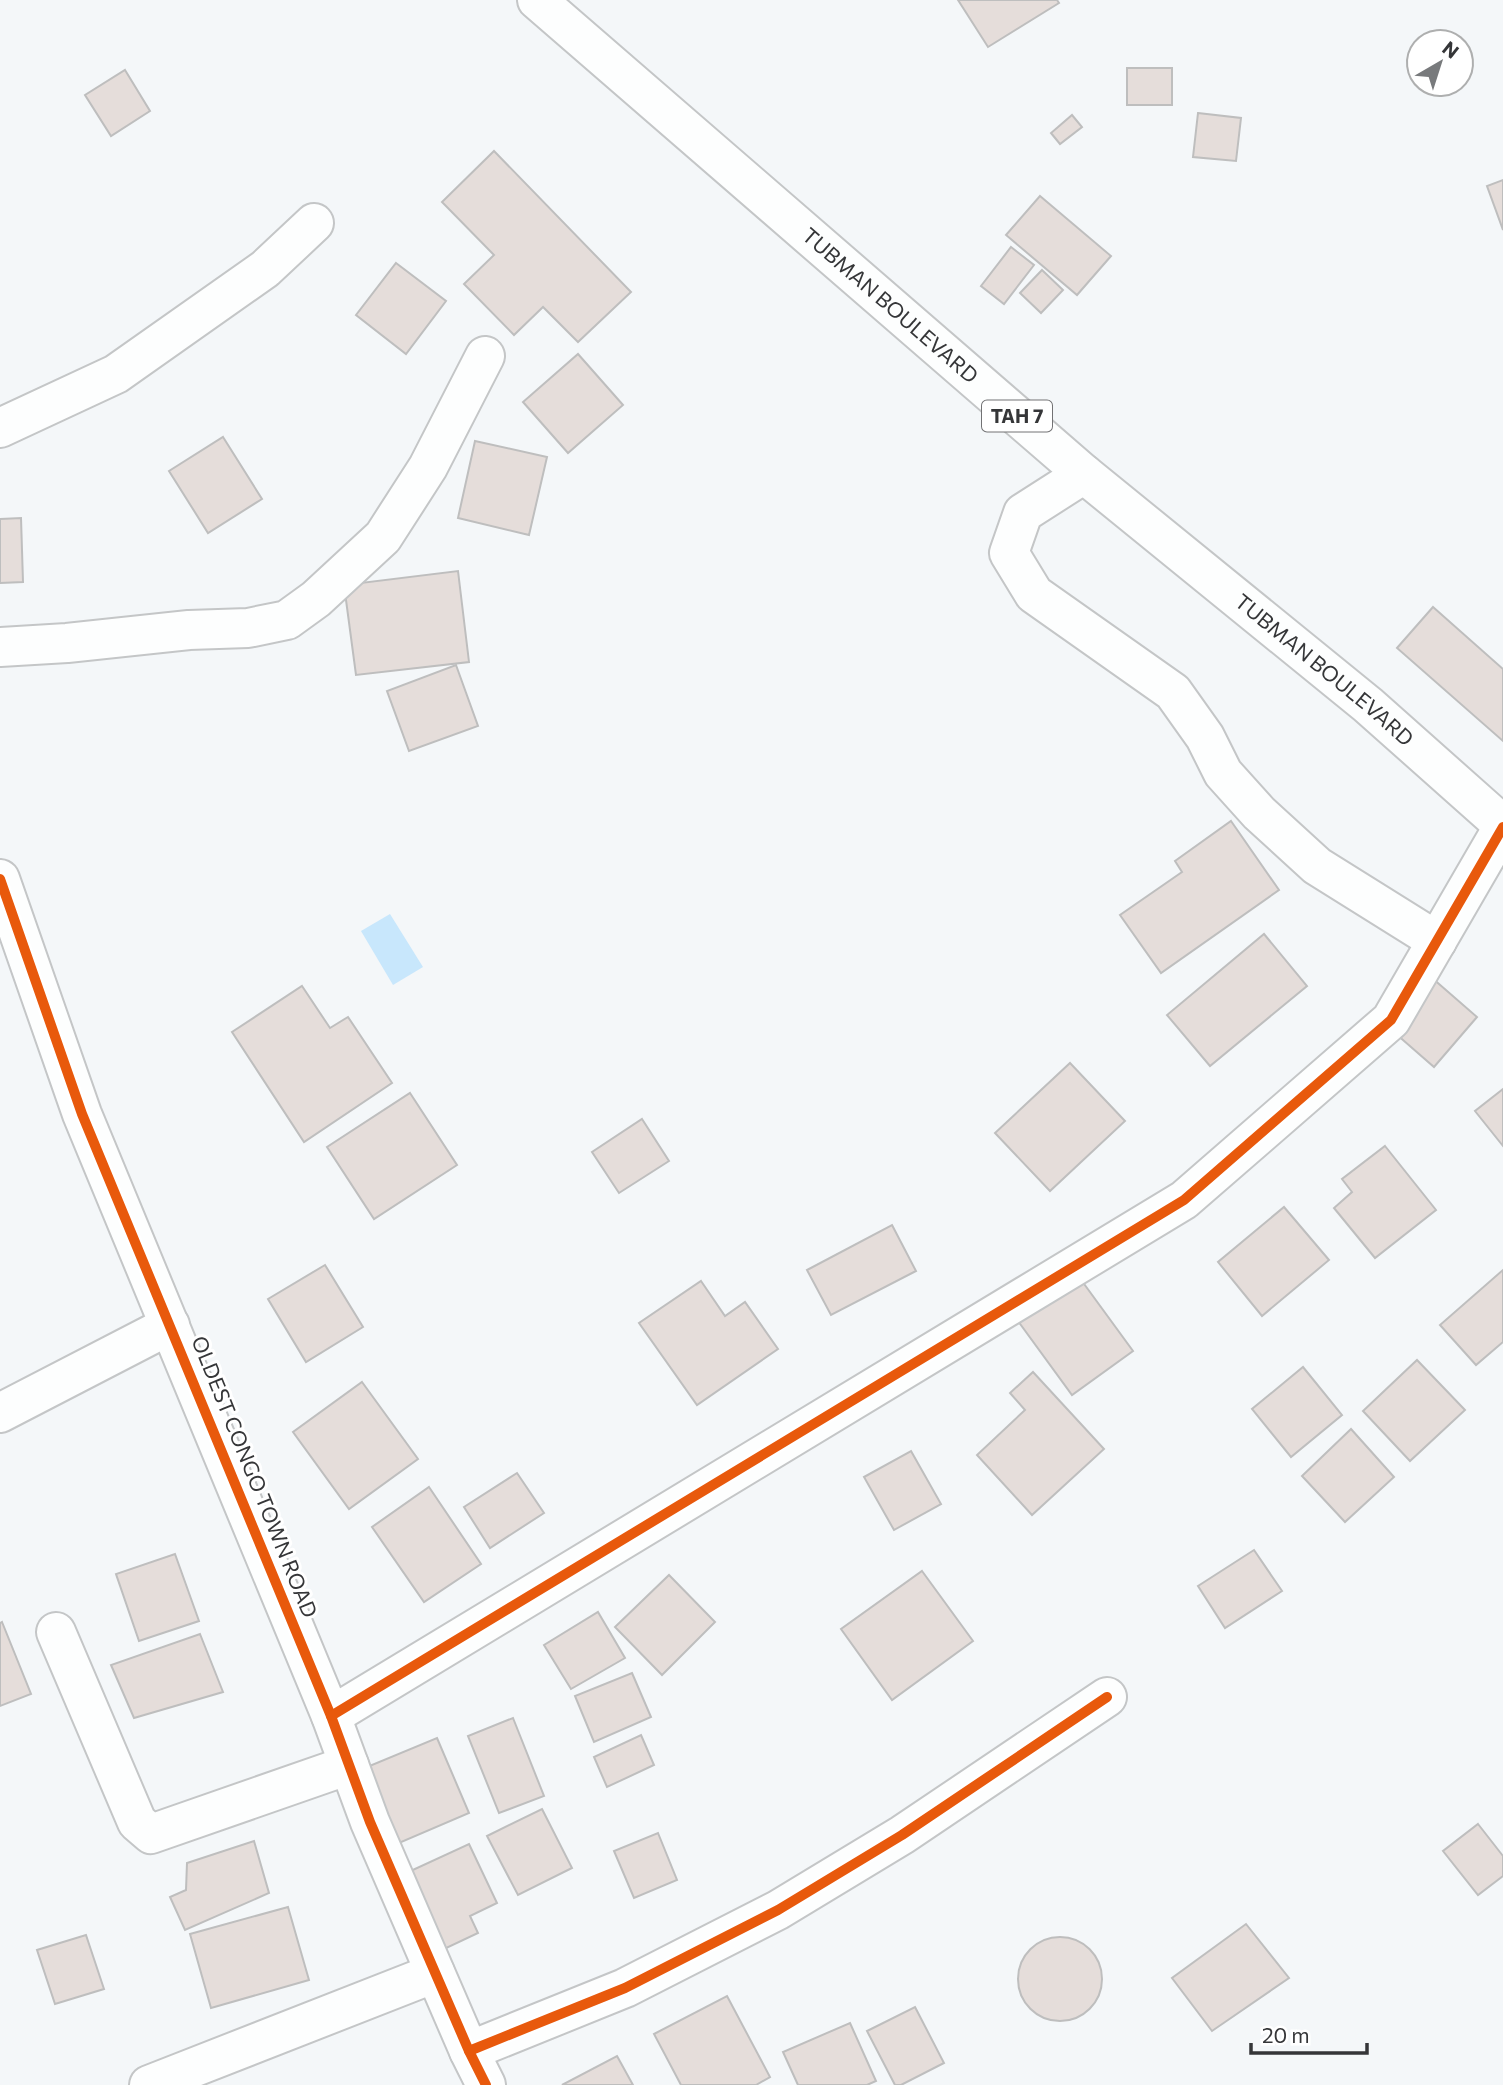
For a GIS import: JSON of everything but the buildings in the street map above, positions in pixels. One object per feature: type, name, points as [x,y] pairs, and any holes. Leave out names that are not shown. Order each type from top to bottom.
[{"type":"main road","name":"TUBMAN BOULEVARD","points":[[537,0],[1084,474],[1368,705],[1503,826]]},
{"type":"main road","points":[[0,428],[116,374],[265,269],[314,223]]},
{"type":"main road","points":[[0,647],[189,630],[248,628],[287,620],[316,599],[383,537],[428,467],[485,356]]},
{"type":"main road","points":[[1084,474],[1023,513],[1009,553],[1034,594],[1173,692],[1205,737],[1223,772],[1259,813],[1317,866],[1437,941]]},
{"type":"main road","points":[[331,1716],[1184,1200],[1391,1020],[1503,826]]},
{"type":"main road","name":"OLDEST CONGO TOWN ROAD","points":[[0,878],[82,1114],[331,1716],[370,1822],[486,2085]]},
{"type":"main road","points":[[0,1413],[170,1325]]},
{"type":"main road","points":[[56,1632],[136,1822],[151,1833],[349,1765]]},
{"type":"main road","points":[[469,2051],[625,1988],[778,1910],[901,1835],[1107,1697]]},
{"type":"main road","points":[[149,2085],[435,1973]]},
{"type":"water","points":[[390,914],[423,967],[393,985],[361,931]]},
{"type":"cycle path","points":[[331,1716],[1184,1200],[1391,1020],[1503,827]]},
{"type":"cycle path","points":[[0,879],[82,1114],[331,1716],[370,1822],[486,2085]]},
{"type":"cycle path","points":[[469,2051],[625,1988],[778,1910],[902,1835],[1107,1697]]}]
